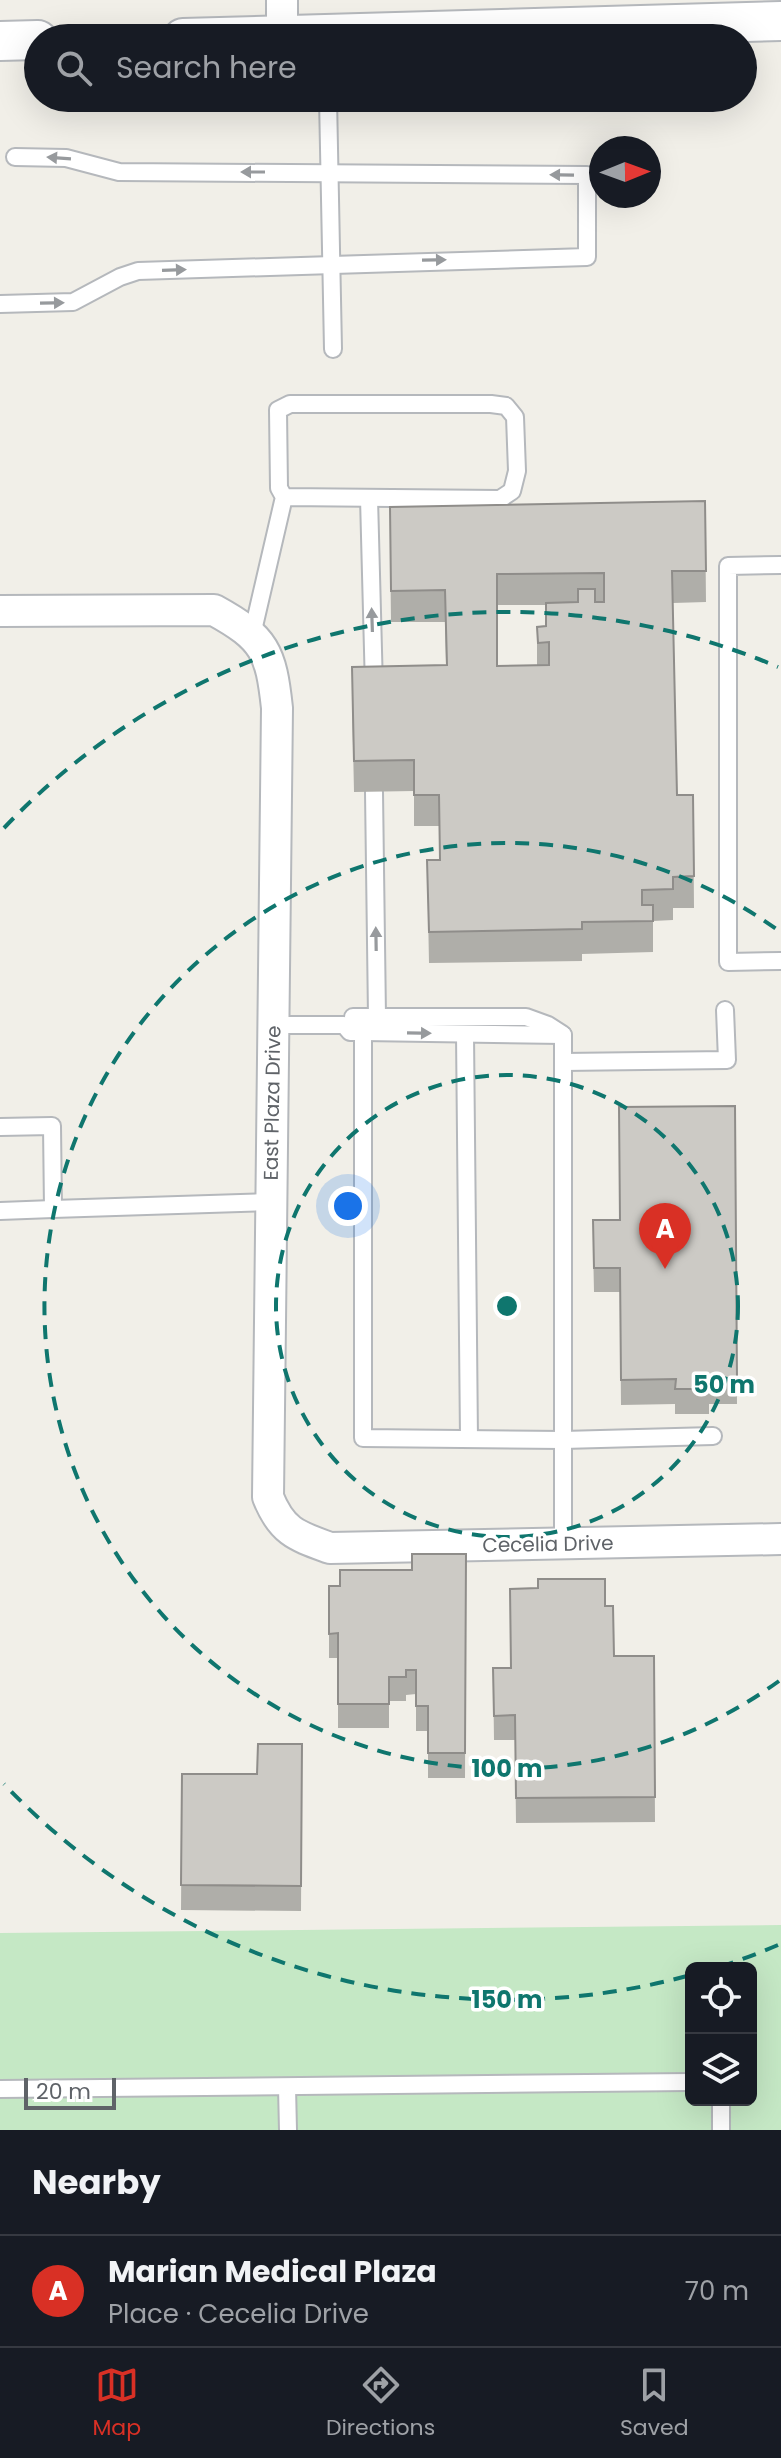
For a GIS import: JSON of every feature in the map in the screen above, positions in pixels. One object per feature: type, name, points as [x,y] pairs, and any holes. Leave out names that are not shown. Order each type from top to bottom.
[{"type":"street","points":[[252,24],[282,18]]},
{"type":"street","points":[[690,24],[781,21]]},
{"type":"street","points":[[0,41],[24,40]]},
{"type":"street","points":[[0,611],[214,610],[256,638]]},
{"type":"street","name":"East Plaza Drive","points":[[256,638],[273,672],[277,708],[268,1497],[276,1519],[297,1536],[315,1543]]},
{"type":"street","name":"Cecelia Drive","points":[[315,1543],[330,1548],[781,1539]]},
{"type":"lane","points":[[329,112],[333,349]]},
{"type":"lane","points":[[0,304],[73,302],[138,271],[587,257],[587,175],[119,172],[66,158],[15,157]]},
{"type":"lane","points":[[256,638],[284,497],[279,488],[278,410],[290,404],[491,404],[506,406],[515,417],[517,471],[512,491],[500,499],[284,497]]},
{"type":"lane","points":[[369,498],[375,698]]},
{"type":"lane","points":[[781,565],[728,566],[728,962],[781,961]]},
{"type":"lane","points":[[374,792],[363,1438],[563,1440],[713,1436]]},
{"type":"lane","points":[[563,1062],[727,1060],[725,1010]]},
{"type":"lane","points":[[273,1025],[344,1025],[350,1032],[368,1022],[526,1017],[548,1025],[563,1035]]},
{"type":"lane","points":[[368,1022],[465,1034],[563,1035]]},
{"type":"lane","points":[[465,1034],[469,1439]]},
{"type":"lane","points":[[563,1035],[563,1543]]},
{"type":"lane","points":[[0,1127],[52,1126],[53,1209]]},
{"type":"lane","points":[[0,1211],[271,1202]]},
{"type":"lane","points":[[0,2089],[685,2082]]},
{"type":"lane","points":[[287,2087],[288,2130]]},
{"type":"lane","points":[[721,2106],[721,2130]]},
{"type":"green space","points":[[781,1925],[781,2130],[0,2130],[0,1933]]},
{"type":"building","points":[[705,501],[706,571],[672,571],[677,795],[693,795],[694,876],[673,877],[673,889],[642,890],[642,905],[653,905],[653,921],[582,922],[582,929],[429,932],[427,860],[440,860],[439,795],[414,795],[414,760],[354,761],[352,667],[447,665],[445,590],[391,591],[390,507]],"holes":[[[604,573],[604,602],[595,602],[595,589],[578,589],[578,602],[546,603],[546,626],[537,627],[538,643],[549,642],[549,665],[497,666],[497,574]]]},
{"type":"building","points":[[735,1106],[737,1379],[709,1380],[709,1389],[675,1389],[676,1379],[621,1380],[620,1268],[594,1268],[593,1220],[620,1220],[619,1107]]},
{"type":"building","points":[[412,1554],[466,1554],[465,1753],[428,1753],[428,1706],[416,1706],[416,1670],[406,1670],[406,1677],[389,1677],[389,1704],[338,1704],[338,1633],[329,1634],[329,1586],[340,1586],[340,1570],[412,1570]]},
{"type":"building","points":[[538,1579],[605,1579],[605,1606],[613,1606],[614,1656],[654,1656],[655,1797],[516,1798],[515,1715],[494,1716],[493,1668],[511,1668],[510,1589],[538,1588]]},
{"type":"building","points":[[258,1744],[302,1744],[301,1886],[181,1885],[182,1774],[257,1774]]},
{"type":"place","name":"Marian Medical Plaza","points":[[665,1269]]}]
